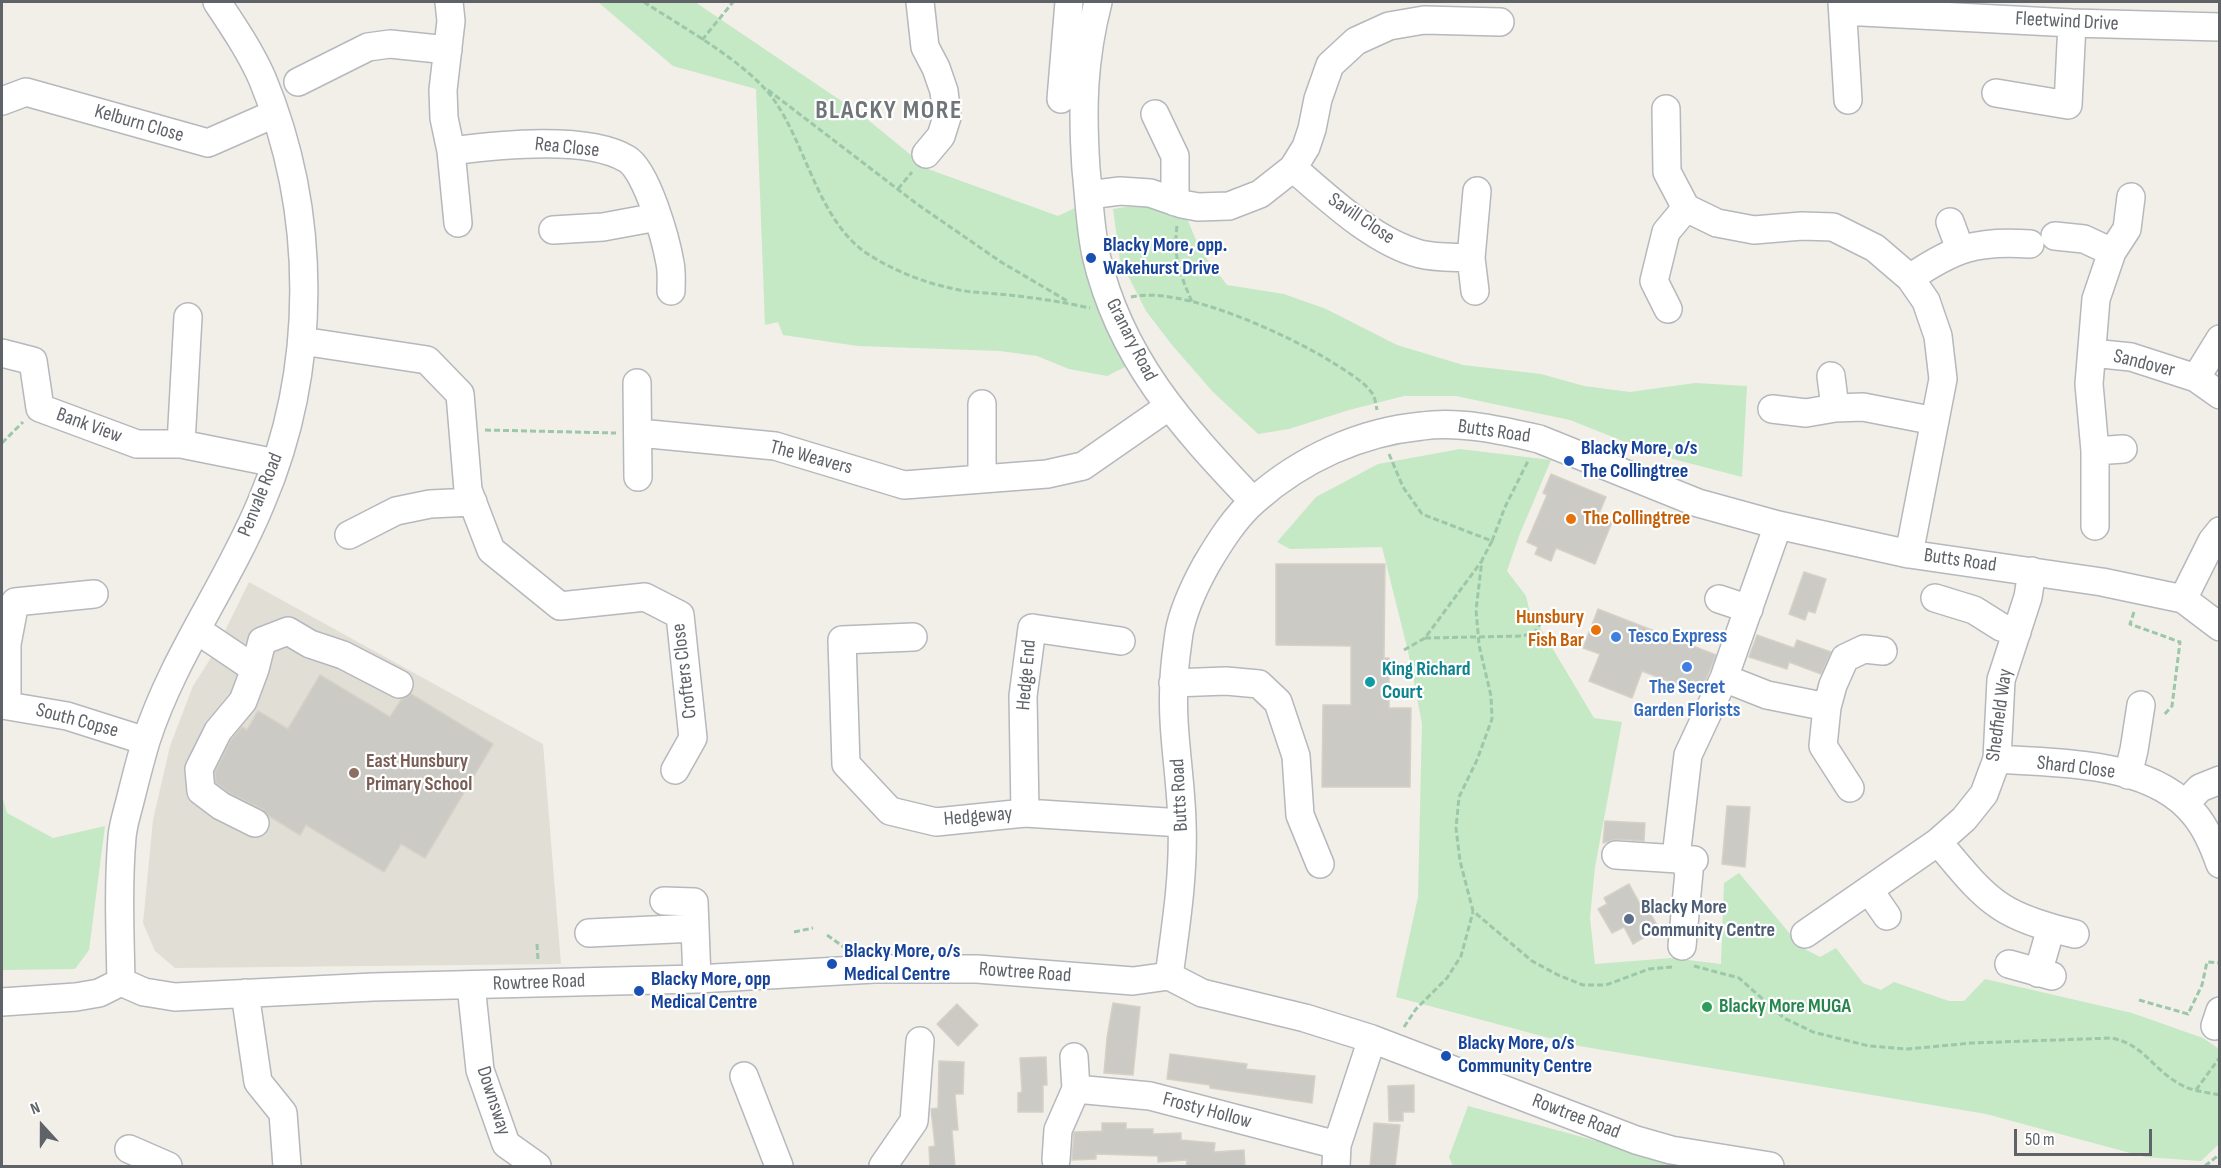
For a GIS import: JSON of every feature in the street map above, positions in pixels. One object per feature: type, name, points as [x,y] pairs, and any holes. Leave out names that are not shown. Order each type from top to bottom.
[{"type":"street","name":"Penvale Road","points":[[120,982],[122,834],[146,741],[162,695],[182,654],[219,591],[252,523],[276,463],[295,393],[302,341],[303,247],[291,175],[261,77],[236,30],[217,2]]},
{"type":"street","points":[[449,2],[451,21],[443,90],[444,118],[452,151],[458,223]]},
{"type":"street","points":[[920,2],[925,47],[944,91],[947,117],[941,136],[926,154]]},
{"type":"street","points":[[1061,99],[1069,2]]},
{"type":"street","name":"Granary Road","points":[[1098,2],[1090,34],[1084,78],[1083,128],[1096,254],[1110,303],[1131,348],[1168,407],[1253,501]]},
{"type":"street","name":"Fleetwind Drive","points":[[1848,100],[1843,6],[1993,10],[2072,23],[2152,14],[2220,27]]},
{"type":"street","points":[[1089,195],[1130,192],[1150,194],[1198,207],[1228,206],[1260,194],[1293,168],[1306,147],[1318,99],[1330,65],[1356,41],[1389,26],[1424,20],[1500,22]]},
{"type":"street","points":[[1996,93],[2068,105],[2072,23]]},
{"type":"street","points":[[298,82],[368,47],[390,44],[448,50]]},
{"type":"street","name":"Kelburn Close","points":[[2,101],[26,92],[208,143],[274,114]]},
{"type":"street","points":[[1666,109],[1667,172],[1686,208],[1718,223],[1754,230],[1802,226],[1833,227],[1875,248],[1910,278],[1926,301],[1938,336],[1943,379],[1909,554]]},
{"type":"street","points":[[1155,114],[1175,156],[1178,203]]},
{"type":"street","name":"Rea Close","points":[[452,151],[513,143],[567,145],[603,150],[628,160],[642,176],[660,228],[671,266],[671,291]]},
{"type":"street","name":"Savill Close","points":[[1293,168],[1323,194],[1387,241],[1421,255],[1471,258]]},
{"type":"street","points":[[1475,291],[1471,258],[1477,190]]},
{"type":"street","name":"Sandover","points":[[2095,526],[2095,451],[2089,384],[2096,299],[2112,252],[2127,229],[2130,198]]},
{"type":"street","points":[[1668,309],[1654,281],[1666,232],[1686,208]]},
{"type":"street","points":[[1950,222],[1972,246]]},
{"type":"street","points":[[552,230],[603,227],[660,228]]},
{"type":"street","points":[[1910,278],[1939,258],[1972,246],[2002,242],[2084,238],[2112,252]]},
{"type":"street","points":[[181,444],[188,317]]},
{"type":"street","name":"Sandover","points":[[2196,378],[2220,339]]},
{"type":"street","name":"Crofters Close","points":[[302,341],[427,360],[460,394],[468,490],[491,550],[560,606],[645,597],[680,615],[693,738],[675,770]]},
{"type":"street","name":"Bank View","points":[[2,353],[33,361],[40,408],[137,444],[181,444],[276,463]]},
{"type":"street","name":"Sandover","points":[[2092,353],[2131,357],[2196,378],[2220,395]]},
{"type":"street","points":[[1831,376],[1835,408]]},
{"type":"street","points":[[637,383],[638,477]]},
{"type":"street","points":[[982,404],[982,479]]},
{"type":"street","name":"The Weavers","points":[[639,433],[775,446],[903,484],[1047,474],[1083,466],[1168,407]]},
{"type":"street","points":[[1772,409],[1806,413],[1835,408],[1863,407],[1935,421]]},
{"type":"street","name":"Butts Road","points":[[1169,976],[1181,881],[1182,823],[1173,683],[1180,630],[1196,584],[1218,545],[1253,501],[1290,472],[1332,449],[1384,432],[1424,425],[1470,426],[1539,439],[1698,503],[1778,525],[1909,554],[2102,582],[2183,599],[2220,627]]},
{"type":"street","points":[[2095,451],[2123,449]]},
{"type":"street","points":[[349,535],[396,512],[430,504],[473,502]]},
{"type":"street","points":[[1677,858],[1688,755],[1724,678],[1778,525]]},
{"type":"street","points":[[2183,599],[2212,541],[2220,531]]},
{"type":"street","name":"Shedfield Way","points":[[1805,934],[1938,842],[1964,819],[1984,794],[1997,759],[2001,680],[2028,597],[2032,571]]},
{"type":"street","name":"South Copse","points":[[94,594],[15,602],[7,644],[4,705],[67,716],[146,741]]},
{"type":"street","points":[[1935,598],[1974,610],[2001,627],[2018,632]]},
{"type":"street","points":[[1719,599],[1749,609]]},
{"type":"street","name":"Hedge End","points":[[1025,813],[1023,696],[1032,628],[1121,641]]},
{"type":"street","points":[[197,630],[255,669]]},
{"type":"street","points":[[255,823],[221,806],[201,791],[199,769],[218,731],[243,701],[262,641],[288,631],[310,644],[343,655],[399,684]]},
{"type":"street","name":"Hedgeway","points":[[913,637],[842,640],[846,764],[891,811],[936,822],[1025,813],[1182,823]]},
{"type":"street","points":[[1850,788],[1823,746],[1830,696],[1845,658],[1864,649],[1883,651]]},
{"type":"street","points":[[1724,678],[1767,695],[1830,696]]},
{"type":"street","points":[[1173,683],[1226,681],[1259,684],[1278,702],[1296,756],[1300,815],[1320,864]]},
{"type":"street","points":[[2128,775],[2134,750],[2151,712]]},
{"type":"street","name":"Shard Close","points":[[1997,759],[2107,768],[2151,782],[2185,804],[2214,836],[2220,864]]},
{"type":"street","points":[[2185,804],[2200,788],[2220,780]]},
{"type":"street","points":[[1938,842],[1976,886],[2001,908],[2063,931],[2044,969],[2009,964]]},
{"type":"street","points":[[1616,855],[1677,858],[1689,872],[1682,946]]},
{"type":"street","points":[[1869,890],[1887,916]]},
{"type":"street","points":[[664,901],[694,902],[697,979]]},
{"type":"street","points":[[590,933],[695,928]]},
{"type":"street","name":"Rowtree Road","points":[[120,982],[144,992],[175,997],[697,979],[874,969],[965,969],[1133,981],[1169,976],[1202,993],[1305,1018],[1384,1044],[1636,1140],[1671,1150],[1770,1167]]},
{"type":"street","points":[[2,1002],[76,997],[99,993],[120,982]]},
{"type":"street","name":"Downsway","points":[[471,985],[480,1070],[506,1144],[537,1167]]},
{"type":"street","points":[[245,993],[258,1082],[283,1113],[287,1167]]},
{"type":"street","points":[[883,1167],[914,1121],[920,1041]]},
{"type":"street","name":"Frosty Hollow","points":[[1071,1101],[1150,1096],[1337,1156],[1384,1044]]},
{"type":"street","points":[[1056,1160],[1058,1130],[1071,1101],[1074,1057]]},
{"type":"street","points":[[744,1076],[779,1167]]},
{"type":"street","points":[[129,1149],[168,1167]]},
{"type":"path","points":[[644,2],[737,64],[917,204],[1001,262],[1073,304]]},
{"type":"path","points":[[702,40],[733,2]]},
{"type":"path","points":[[763,86],[785,117],[826,206],[844,232],[868,255],[902,272],[953,289],[1040,298],[1093,308]]},
{"type":"path","points":[[1178,203],[1175,255],[1180,275],[1192,302]]},
{"type":"path","points":[[1125,298],[1161,295],[1192,302],[1252,322],[1304,345],[1350,373],[1372,393],[1376,407]]},
{"type":"path","points":[[2,443],[40,408]]},
{"type":"path","points":[[463,430],[639,433]]},
{"type":"path","points":[[1492,541],[1505,507],[1539,439]]},
{"type":"path","points":[[1404,650],[1425,638],[1482,560]]},
{"type":"path","points":[[2141,591],[2130,624],[2180,642],[2172,706],[2151,712]]},
{"type":"path","points":[[1425,638],[1523,636],[1535,632],[1542,621]]},
{"type":"path","points":[[1384,1044],[1402,1030],[1416,1009],[1448,978],[1461,956],[1473,911]]},
{"type":"path","points":[[794,932],[813,928]]},
{"type":"path","points":[[2139,1000],[2188,1014],[2202,985],[2207,962],[2220,963]]},
{"type":"path","points":[[2196,1090],[2220,1057]]},
{"type":"path","points":[[2205,1167],[2220,1154]]},
{"type":"shaded area","name":"East Hunsbury Primary School","points":[[249,582],[543,744],[561,964],[175,968],[155,951],[143,923],[153,820],[170,746],[193,686],[214,653]]},
{"type":"green space","points":[[598,2],[695,2],[862,115],[928,169],[1058,216],[1075,208],[1092,293],[1127,366],[1107,376],[1069,369],[1037,356],[1000,351],[858,346],[783,335],[778,322],[765,325],[756,89],[673,66]]},
{"type":"green space","points":[[1149,207],[1186,216],[1200,250],[1227,285],[1284,294],[1326,309],[1397,345],[1463,365],[1541,374],[1584,386],[1630,392],[1695,383],[1747,386],[1742,477],[1658,455],[1570,420],[1456,396],[1404,396],[1289,429],[1258,434],[1213,392],[1146,311],[1120,260],[1113,209]]},
{"type":"green space","points":[[1460,449],[1551,460],[1507,571],[1526,596],[1529,609],[1594,718],[1622,722],[1595,867],[1590,918],[1595,964],[1672,958],[1721,964],[1724,883],[1739,873],[1801,947],[1820,957],[1836,948],[1863,983],[1881,990],[1894,982],[1949,1001],[1964,1001],[1985,979],[2132,1013],[2203,1038],[2219,1049],[2219,1144],[2201,1161],[2145,1157],[1986,1114],[1579,1046],[1396,997],[1418,897],[1422,724],[1408,651],[1382,547],[1290,549],[1277,542],[1316,497],[1378,464]]},
{"type":"green space","points":[[2,796],[7,813],[53,838],[105,826],[89,950],[75,969],[2,970]]},
{"type":"green space","points":[[1468,1106],[1685,1165],[1700,1166],[1453,1166],[1449,1157]]},
{"type":"building","name":"The Collingtree","points":[[1551,474],[1606,497],[1598,516],[1612,522],[1595,564],[1556,548],[1551,561],[1535,554],[1538,547],[1527,542],[1547,495],[1543,493]]},
{"type":"building","name":"King Richard Court","points":[[1276,564],[1385,564],[1384,658],[1389,658],[1389,708],[1411,708],[1410,787],[1322,787],[1323,705],[1351,705],[1351,646],[1276,645]]},
{"type":"building","points":[[1804,572],[1826,579],[1815,613],[1808,611],[1805,620],[1789,614]]},
{"type":"building","points":[[1598,609],[1716,655],[1704,684],[1692,680],[1688,689],[1642,671],[1632,698],[1589,681],[1600,654],[1583,648]]},
{"type":"building","points":[[1757,635],[1794,648],[1797,640],[1831,652],[1821,674],[1789,662],[1787,669],[1749,657]]},
{"type":"building","points":[[320,675],[390,717],[401,700],[411,694],[493,744],[425,858],[401,844],[384,872],[306,825],[300,835],[269,816],[262,809],[229,793],[216,783],[215,772],[231,740],[242,727],[247,730],[258,711],[288,729]]},
{"type":"building","points":[[1727,806],[1750,807],[1745,867],[1722,864]]},
{"type":"building","points":[[1605,821],[1645,823],[1644,841],[1617,839],[1603,843]]},
{"type":"building","name":"Blacky More Community Centre","points":[[1629,884],[1645,913],[1649,911],[1657,925],[1653,932],[1633,944],[1624,927],[1612,933],[1598,909],[1607,904],[1604,898]]},
{"type":"building","points":[[1113,1003],[1140,1007],[1133,1075],[1104,1073]]},
{"type":"building","points":[[957,1004],[978,1025],[958,1046],[937,1024]]},
{"type":"building","points":[[1170,1054],[1247,1064],[1246,1069],[1315,1076],[1312,1103],[1210,1088],[1210,1085],[1167,1079]]},
{"type":"building","points":[[1046,1057],[1047,1085],[1043,1085],[1043,1112],[1018,1112],[1018,1093],[1022,1092],[1020,1058]]},
{"type":"building","points":[[939,1061],[964,1062],[963,1094],[955,1094],[958,1130],[952,1130],[955,1167],[930,1167],[929,1147],[935,1146],[931,1109],[938,1108]]},
{"type":"building","points":[[1414,1085],[1414,1112],[1403,1112],[1403,1121],[1389,1121],[1388,1086]]},
{"type":"building","points":[[1102,1123],[1126,1123],[1126,1129],[1153,1129],[1153,1134],[1181,1133],[1181,1140],[1215,1143],[1214,1152],[1244,1150],[1245,1167],[1186,1167],[1187,1160],[1158,1162],[1158,1156],[1096,1154],[1096,1159],[1072,1160],[1074,1132],[1102,1131]]},
{"type":"building","points":[[1374,1123],[1400,1125],[1395,1167],[1370,1167]]},
{"type":"place","name":"Blacky More, opp. Wakehurst Drive","points":[[1091,258]]},
{"type":"place","name":"Blacky More, o/s The Collingtree","points":[[1569,461]]},
{"type":"place","name":"The Collingtree","points":[[1571,519]]},
{"type":"place","name":"Hunsbury Fish Bar","points":[[1596,630]]},
{"type":"place","name":"Tesco Express","points":[[1616,637]]},
{"type":"place","name":"The Secret Garden Florists","points":[[1687,667]]},
{"type":"place","name":"King Richard Court","points":[[1370,682]]},
{"type":"place","name":"East Hunsbury Primary School","points":[[354,773]]},
{"type":"place","name":"Blacky More Community Centre","points":[[1629,919]]},
{"type":"place","name":"Blacky More, o/s Medical Centre","points":[[832,964]]},
{"type":"place","name":"Blacky More, opp Medical Centre","points":[[639,991]]},
{"type":"place","name":"Blacky More MUGA","points":[[1707,1007]]},
{"type":"place","name":"Blacky More, o/s Community Centre","points":[[1446,1056]]},
{"type":"district","name":"BLACKY MORE","points":[[889,111]]}]
